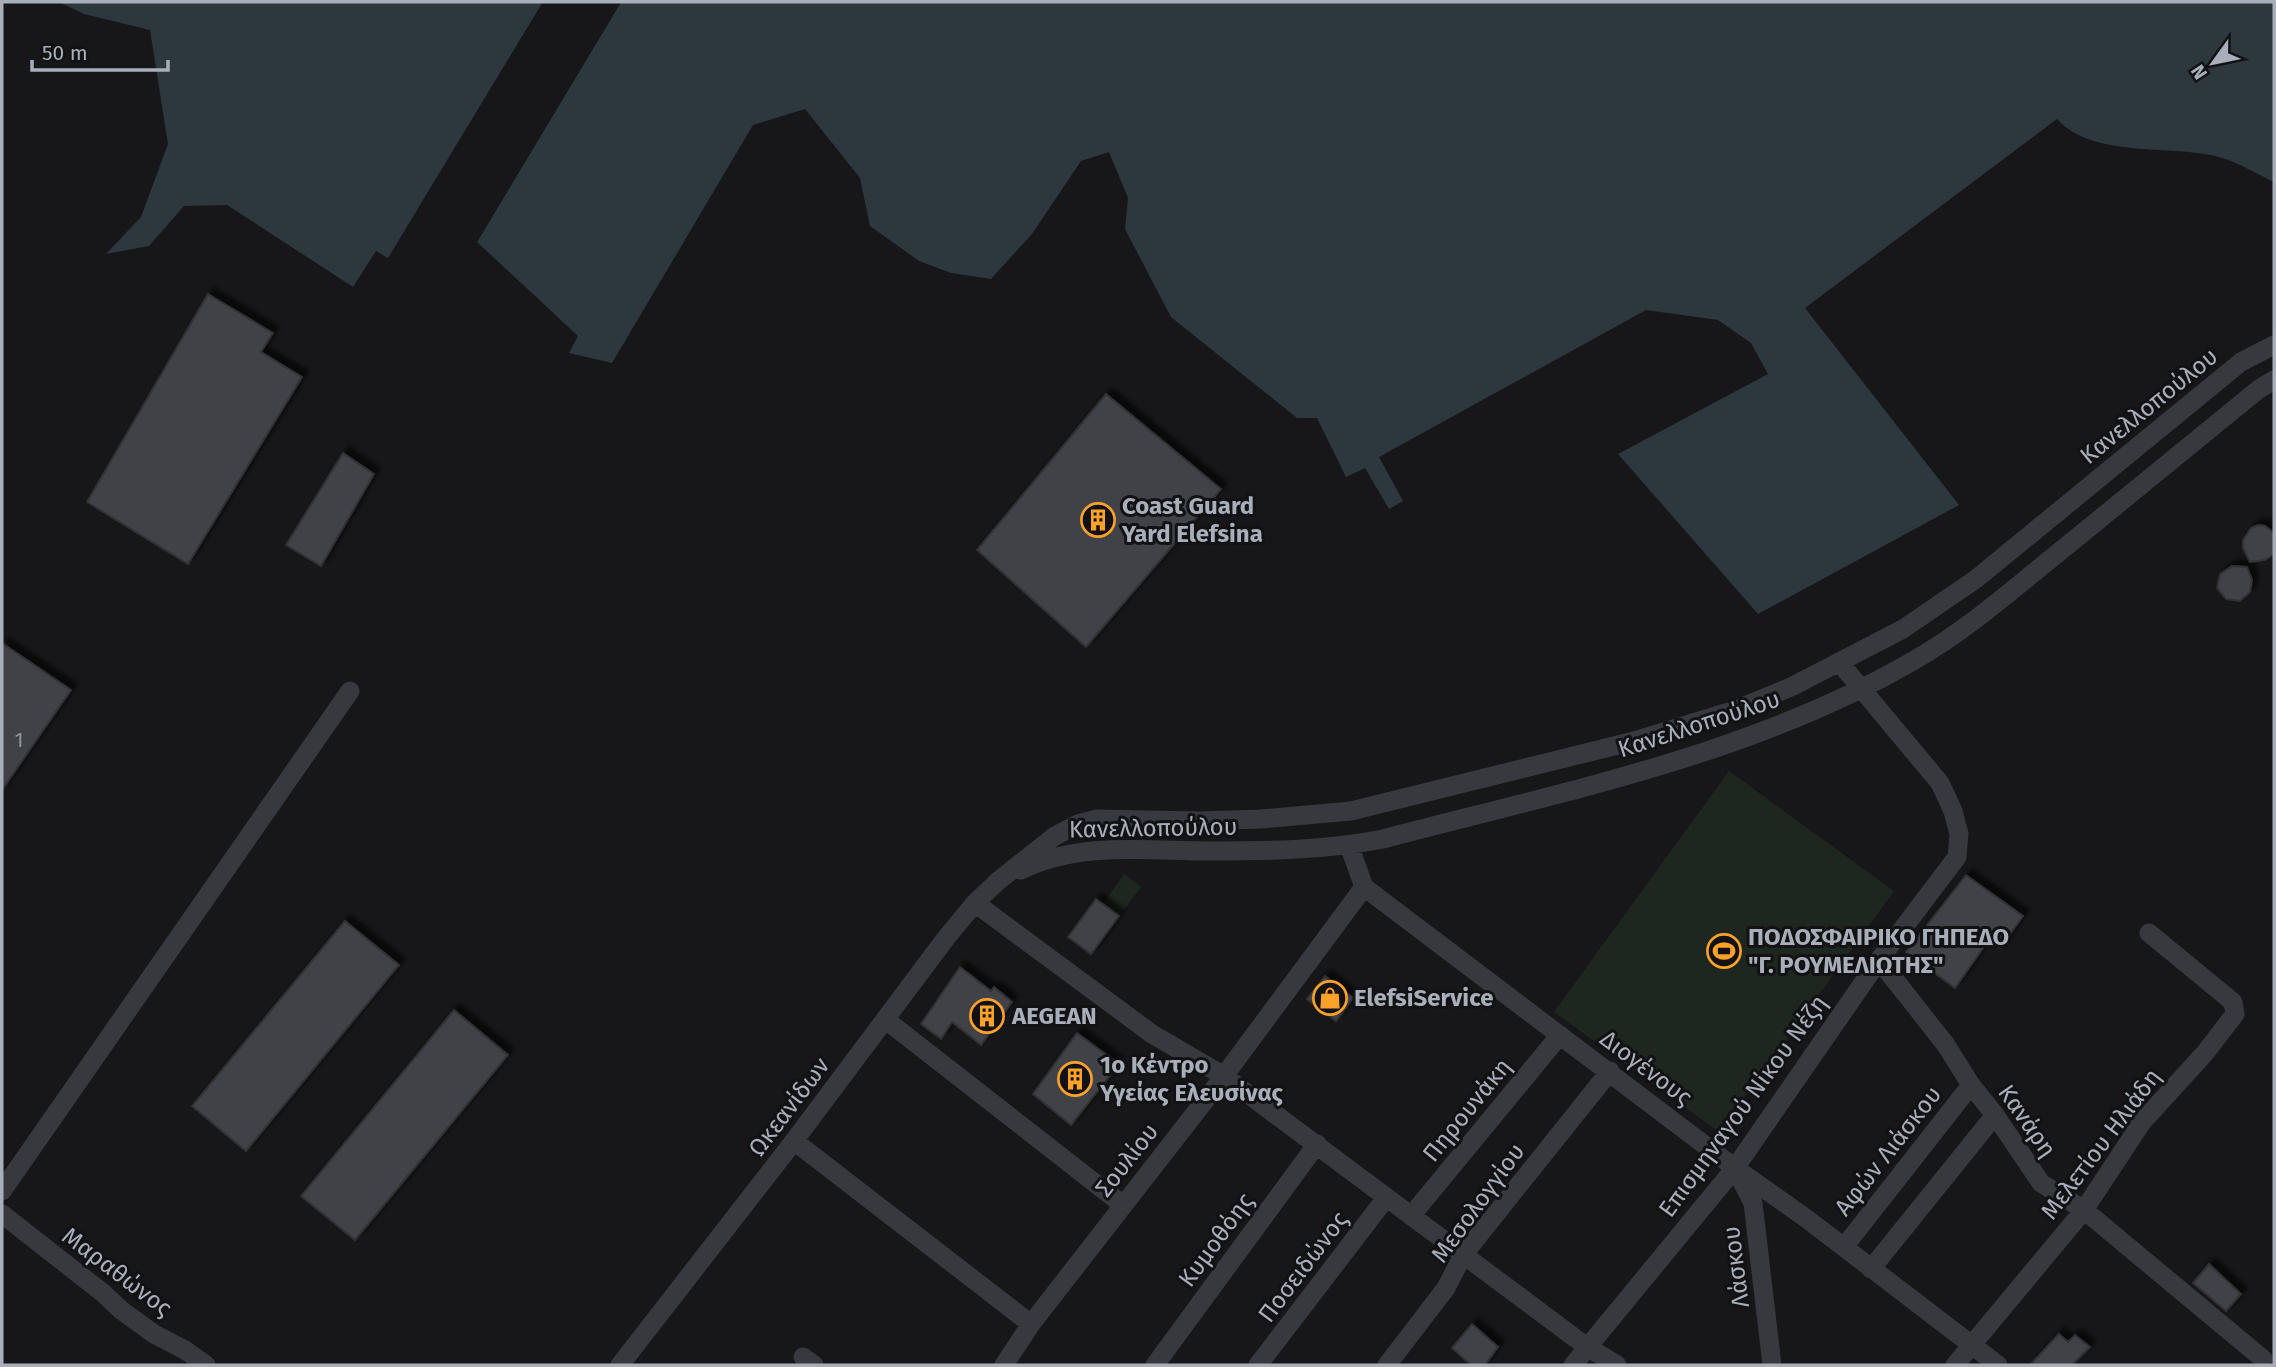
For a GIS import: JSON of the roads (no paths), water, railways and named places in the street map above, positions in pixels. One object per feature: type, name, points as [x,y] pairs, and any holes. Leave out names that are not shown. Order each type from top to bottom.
[{"type":"street","name":"Κανελλοπούλου","points":[[998,881],[1055,836],[1078,824],[1097,819],[1212,821],[1351,811],[1634,741],[1735,710],[1840,663],[1903,629],[1976,579],[2241,362],[2274,345]]},
{"type":"street","name":"Κανελλοπούλου","points":[[998,881],[1037,862],[1078,851],[1277,850],[1349,845],[1384,839],[1586,786],[1744,740],[1861,690],[1921,657],[1995,604],[2259,389],[2274,380]]},
{"type":"street","name":"Επισμηναγού Νίκου Νέζη","points":[[1573,1365],[1735,1168],[1880,960],[1957,857],[1959,834],[1953,811],[1940,783],[1840,663]]},
{"type":"street","points":[[2,1191],[349,691]]},
{"type":"street","points":[[1349,845],[1364,887]]},
{"type":"street","name":"Ωκεανίδων","points":[[620,1365],[794,1141],[946,938],[975,903],[998,881]]},
{"type":"street","name":"Διογένους","points":[[1364,887],[1998,1365]]},
{"type":"street","name":"Σουλίου","points":[[1004,1365],[1031,1324],[1224,1076],[1364,887]]},
{"type":"street","points":[[975,903],[1152,1034],[1224,1076],[1587,1347],[1617,1365]]},
{"type":"street","name":"Μελετίου Ηλιάδη","points":[[1955,1365],[2084,1210],[2143,1122],[2205,1053],[2235,1014],[2234,1002],[2149,933]]},
{"type":"street","name":"Κανάρη","points":[[1880,960],[1946,1045],[2040,1184],[2084,1210],[2265,1357]]},
{"type":"street","points":[[886,1020],[1123,1205]]},
{"type":"street","name":"Πηρουνάκη","points":[[1411,1216],[1560,1035]]},
{"type":"street","name":"Μεσολογγίου","points":[[1387,1365],[1446,1288],[1463,1255],[1610,1071]]},
{"type":"street","name":"Αφών Λιάσκου","points":[[1844,1247],[1971,1085]]},
{"type":"street","points":[[1871,1269],[1994,1115]]},
{"type":"street","points":[[794,1141],[1031,1324]]},
{"type":"street","name":"Κυμοθόης","points":[[1155,1365],[1317,1144]]},
{"type":"street","name":"Λάσκου","points":[[1735,1168],[1753,1203],[1772,1365]]},
{"type":"street","name":"Ποσειδώνος","points":[[1258,1365],[1386,1198]]},
{"type":"street","name":"Μαραθώνος","points":[[2,1214],[153,1334],[185,1350],[206,1365]]},
{"type":"place","name":"Coast Guard Yard Elefsina","points":[[1098,520]]},
{"type":"place","name":"ΠΟΔΟΣΦΑΙΡΙΚΟ ΓΗΠΕΔΟ \"Γ. ΡΟΥΜΕΛΙΩΤΗΣ\"","points":[[1724,951]]},
{"type":"place","name":"ElefsiService","points":[[1330,998]]},
{"type":"place","name":"AEGEAN","points":[[987,1016]]},
{"type":"place","name":"1ο Κέντρο Υγείας Ελευσίνας","points":[[1075,1079]]}]
